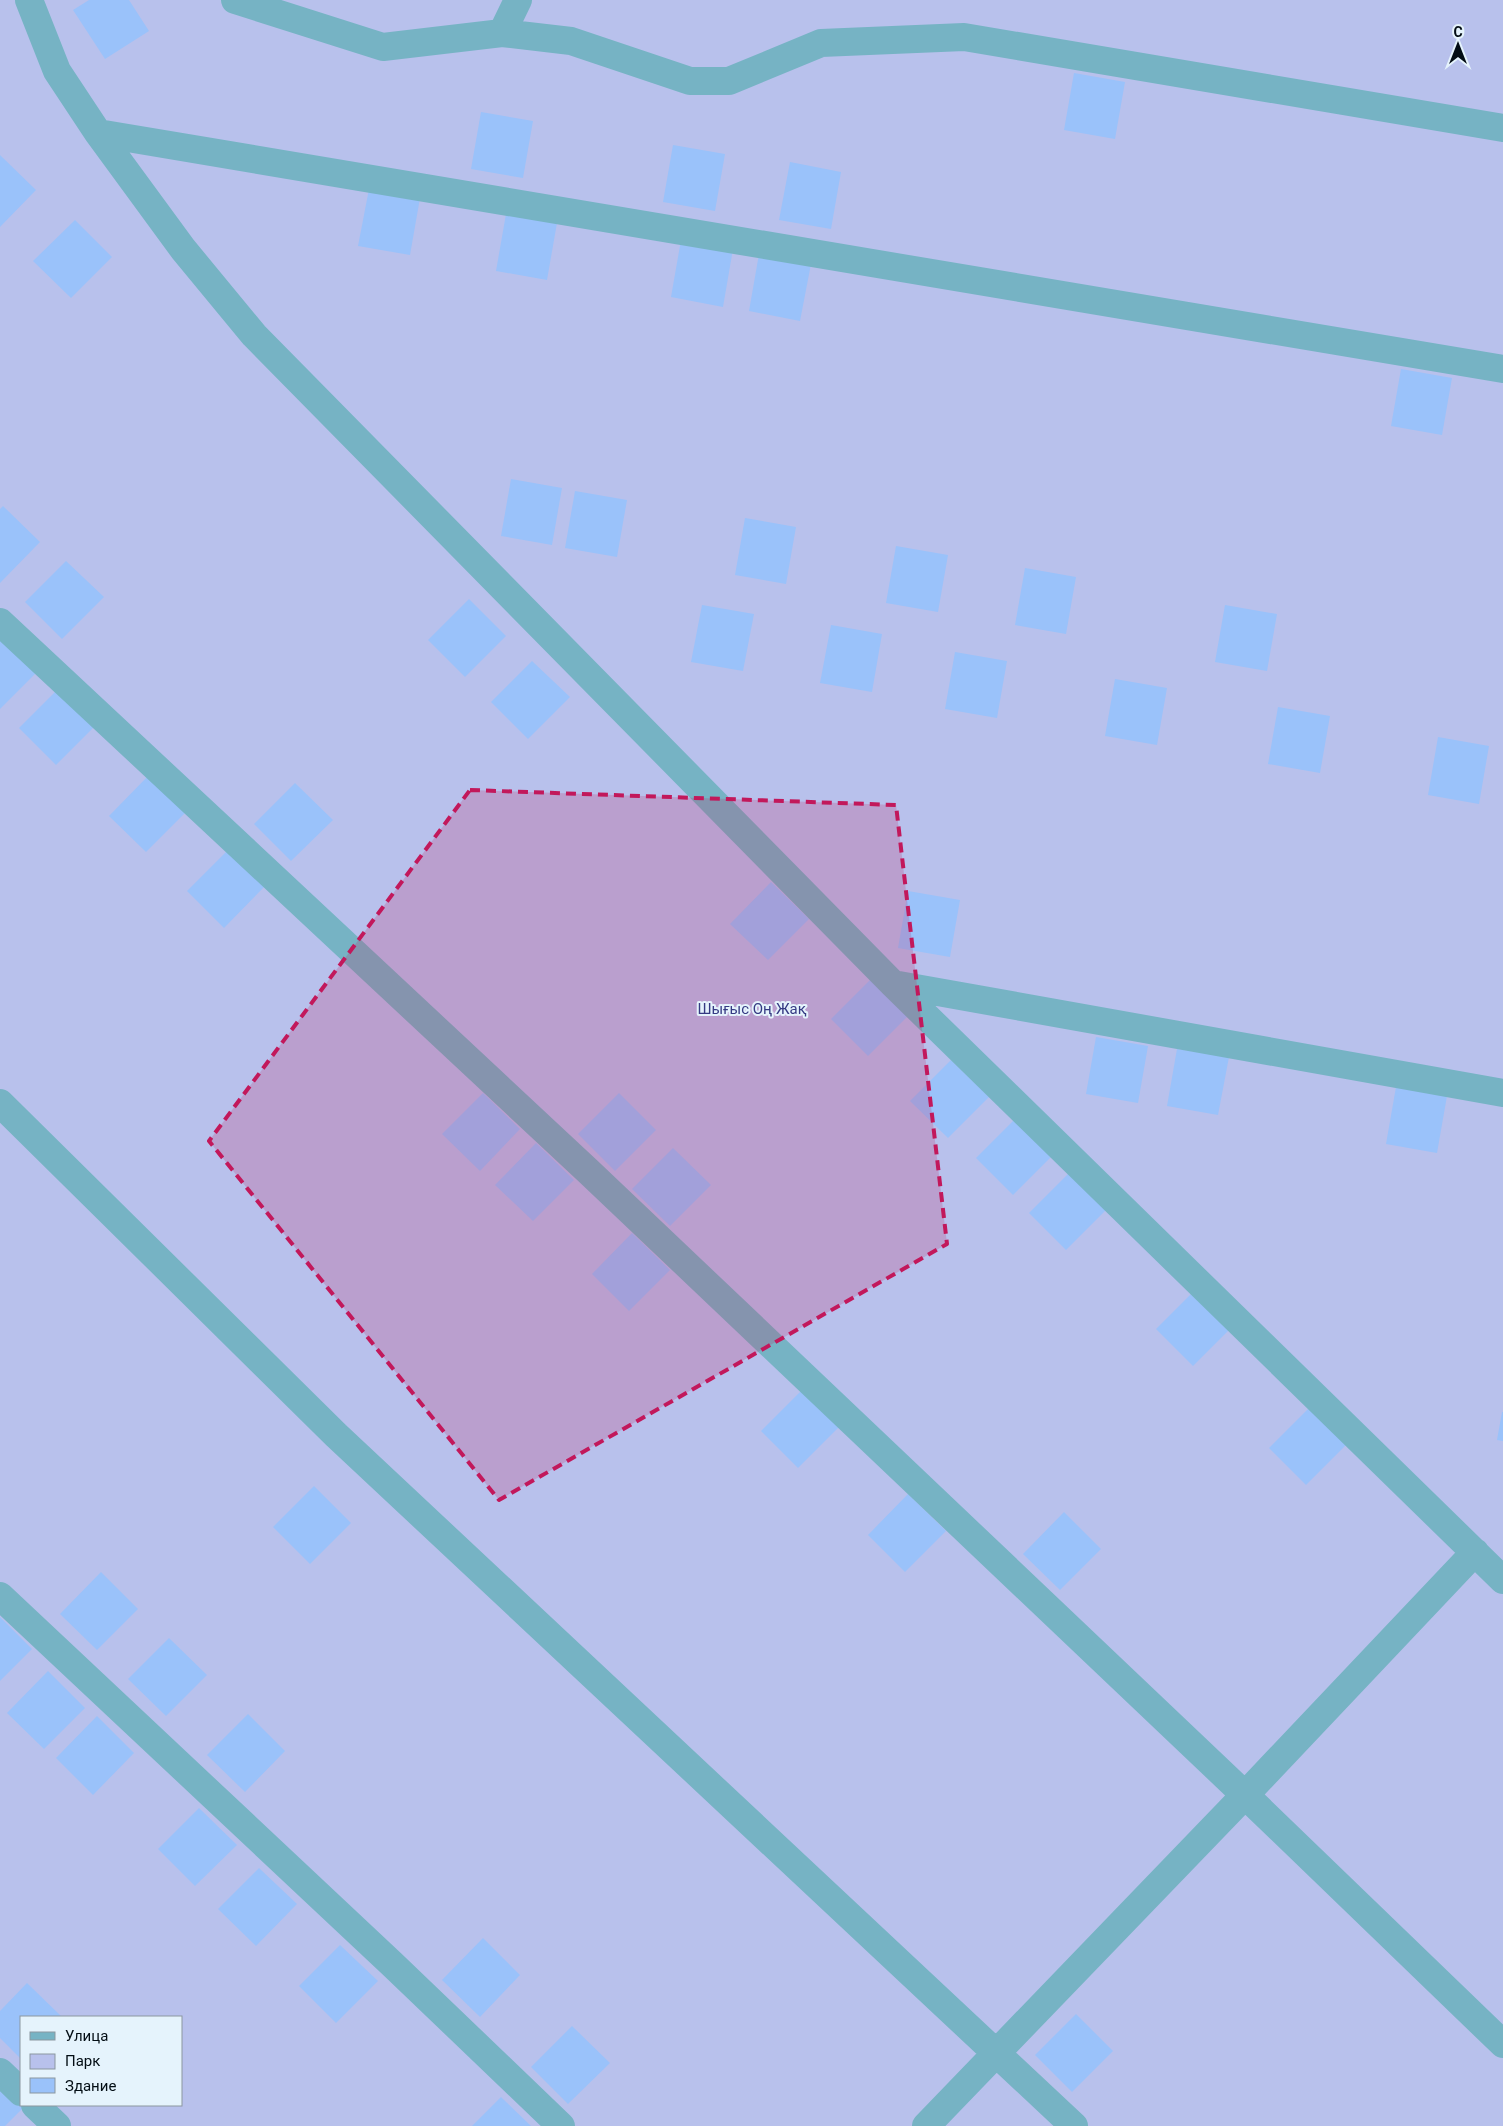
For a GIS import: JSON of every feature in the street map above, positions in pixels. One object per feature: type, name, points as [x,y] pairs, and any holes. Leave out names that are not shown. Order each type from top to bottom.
[{"type":"lane","points":[[29,0],[58,71],[98,133],[183,249],[254,335],[893,984],[1503,1580]]},
{"type":"lane","points":[[234,0],[383,47],[502,32],[572,41],[690,81],[729,81],[821,43],[964,37],[1503,128]]},
{"type":"lane","points":[[502,32],[518,0]]},
{"type":"lane","points":[[98,133],[1503,368]]},
{"type":"lane","points":[[0,622],[588,1171],[1246,1795],[1503,2044]]},
{"type":"lane","points":[[893,984],[1503,1093]]},
{"type":"lane","points":[[0,1103],[336,1435],[1074,2126]]},
{"type":"lane","points":[[926,2126],[1246,1795],[1475,1552]]},
{"type":"lane","points":[[0,1596],[392,1964],[561,2126]]},
{"type":"lane","points":[[0,2072],[20,2091]]},
{"type":"lane","points":[[36,2106],[57,2126]]},
{"type":"highlighted area","points":[[470,790],[896,805],[947,1244],[499,1500],[209,1141]]},
{"type":"green space","name":"Шығыс Оң Жақ","points":[[0,0],[1503,0],[1503,2126],[0,2126]]},
{"type":"building","points":[[89,0],[129,0],[149,31],[105,59],[73,10]]},
{"type":"building","points":[[1074,73],[1125,82],[1115,139],[1064,130]]},
{"type":"building","points":[[481,112],[533,121],[523,178],[471,169]]},
{"type":"building","points":[[673,145],[725,154],[715,211],[663,202]]},
{"type":"building","points":[[0,155],[36,190],[0,227]]},
{"type":"building","points":[[790,162],[841,172],[831,229],[779,220]]},
{"type":"building","points":[[369,189],[420,198],[410,255],[358,246]]},
{"type":"building","points":[[506,214],[557,223],[547,280],[496,271]]},
{"type":"building","points":[[75,220],[112,257],[71,298],[33,261]]},
{"type":"building","points":[[681,240],[733,249],[723,307],[671,297]]},
{"type":"building","points":[[759,254],[811,264],[800,321],[749,311]]},
{"type":"building","points":[[1401,369],[1452,378],[1442,435],[1391,426]]},
{"type":"building","points":[[511,479],[562,488],[552,545],[501,536]]},
{"type":"building","points":[[575,491],[627,500],[617,557],[565,548]]},
{"type":"building","points":[[3,506],[40,542],[0,583],[0,509]]},
{"type":"building","points":[[745,518],[796,527],[786,584],[735,575]]},
{"type":"building","points":[[896,546],[948,555],[938,612],[886,603]]},
{"type":"building","points":[[66,561],[104,597],[62,639],[25,602]]},
{"type":"building","points":[[1025,568],[1076,577],[1066,634],[1015,625]]},
{"type":"building","points":[[469,599],[506,636],[465,677],[428,640]]},
{"type":"building","points":[[702,605],[754,614],[743,671],[691,662]]},
{"type":"building","points":[[1225,605],[1277,614],[1267,671],[1215,662]]},
{"type":"building","points":[[831,625],[882,634],[872,692],[820,683]]},
{"type":"building","points":[[0,637],[36,673],[0,709]]},
{"type":"building","points":[[955,652],[1007,661],[997,718],[945,709]]},
{"type":"building","points":[[532,661],[570,697],[528,739],[491,702]]},
{"type":"building","points":[[1115,679],[1167,688],[1157,745],[1105,736]]},
{"type":"building","points":[[60,687],[97,724],[56,765],[19,728]]},
{"type":"building","points":[[1278,707],[1330,716],[1320,773],[1268,764]]},
{"type":"building","points":[[1438,737],[1489,746],[1479,804],[1428,795]]},
{"type":"building","points":[[150,774],[187,811],[146,852],[109,816]]},
{"type":"building","points":[[295,783],[333,820],[291,861],[254,824]]},
{"type":"building","points":[[228,850],[265,886],[224,928],[187,891]]},
{"type":"building","points":[[771,882],[809,919],[768,960],[730,924]]},
{"type":"building","points":[[908,891],[960,900],[950,957],[898,948]]},
{"type":"building","points":[[872,978],[909,1015],[868,1056],[831,1019]]},
{"type":"building","points":[[1096,1037],[1148,1046],[1138,1103],[1086,1094]]},
{"type":"building","points":[[1177,1049],[1229,1057],[1218,1115],[1167,1106]]},
{"type":"building","points":[[951,1060],[989,1097],[948,1138],[910,1101]]},
{"type":"building","points":[[1396,1087],[1447,1096],[1437,1153],[1386,1144]]},
{"type":"building","points":[[483,1093],[520,1129],[480,1171],[442,1134]]},
{"type":"building","points":[[619,1093],[656,1130],[615,1171],[578,1134]]},
{"type":"building","points":[[1017,1117],[1054,1154],[1013,1195],[976,1158]]},
{"type":"building","points":[[536,1143],[574,1180],[533,1221],[495,1185]]},
{"type":"building","points":[[673,1148],[711,1185],[670,1226],[632,1189]]},
{"type":"building","points":[[1070,1172],[1107,1209],[1066,1250],[1029,1213]]},
{"type":"building","points":[[632,1233],[670,1270],[629,1311],[592,1274]]},
{"type":"building","points":[[1197,1288],[1234,1325],[1193,1366],[1156,1329]]},
{"type":"building","points":[[802,1390],[839,1427],[798,1468],[761,1431]]},
{"type":"building","points":[[1310,1407],[1347,1444],[1306,1485],[1269,1448]]},
{"type":"building","points":[[1503,1412],[1503,1441],[1497,1440]]},
{"type":"building","points":[[314,1486],[351,1523],[310,1564],[273,1527]]},
{"type":"building","points":[[908,1494],[946,1531],[905,1572],[868,1535]]},
{"type":"building","points":[[1064,1512],[1101,1549],[1060,1590],[1023,1554]]},
{"type":"building","points":[[101,1572],[138,1609],[97,1650],[60,1614]]},
{"type":"building","points":[[0,1617],[32,1649],[0,1681]]},
{"type":"building","points":[[169,1638],[207,1675],[166,1716],[128,1679]]},
{"type":"building","points":[[48,1671],[85,1708],[44,1749],[7,1713]]},
{"type":"building","points":[[248,1714],[285,1751],[245,1792],[207,1755]]},
{"type":"building","points":[[97,1716],[134,1753],[93,1795],[56,1758]]},
{"type":"building","points":[[199,1808],[237,1845],[195,1886],[158,1849]]},
{"type":"building","points":[[259,1868],[297,1904],[256,1946],[218,1909]]},
{"type":"building","points":[[483,1938],[520,1975],[480,2017],[442,1980]]},
{"type":"building","points":[[340,1945],[378,1981],[336,2023],[299,1986]]},
{"type":"building","points":[[27,1983],[61,2016],[20,2016],[20,2058],[0,2038],[0,2011]]},
{"type":"building","points":[[1076,2014],[1113,2051],[1072,2092],[1035,2055]]},
{"type":"building","points":[[572,2026],[610,2063],[568,2104],[531,2067]]},
{"type":"building","points":[[0,2085],[23,2108],[5,2126],[0,2126]]},
{"type":"building","points":[[501,2097],[531,2126],[472,2126]]}]
